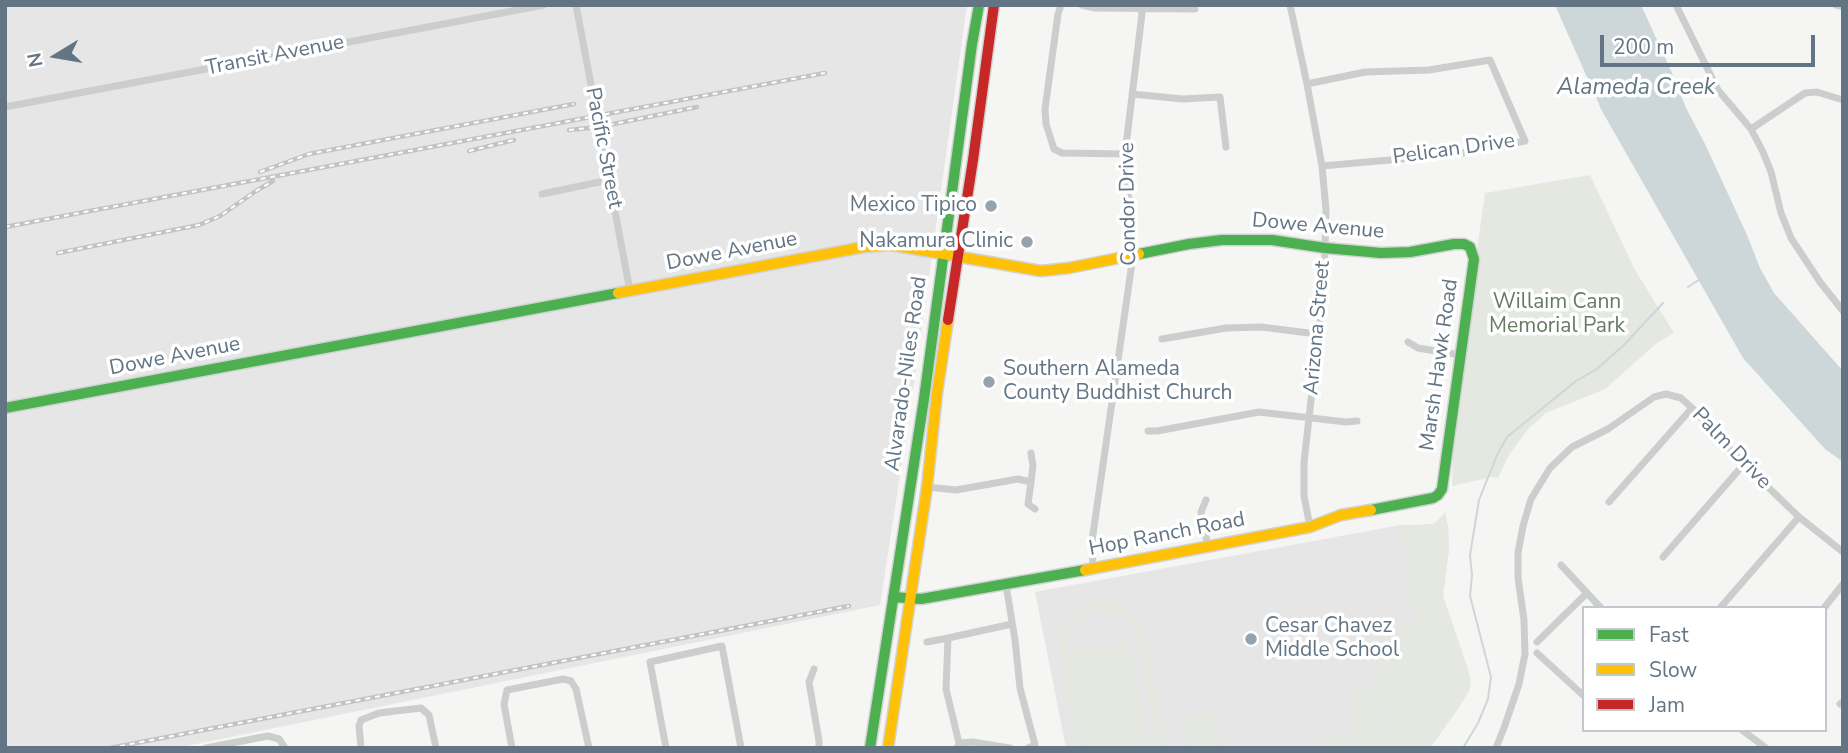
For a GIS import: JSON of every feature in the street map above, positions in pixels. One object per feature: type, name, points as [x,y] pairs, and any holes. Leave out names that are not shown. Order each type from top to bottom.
[{"type":"street","name":"Transit Avenue","points":[[5,107],[544,5]]},
{"type":"street","name":"Pacific Street","points":[[576,5],[630,291]]},
{"type":"street","name":"Alvarado-Niles Road","points":[[870,748],[926,387],[979,5]]},
{"type":"street","name":"Alvarado-Niles Road","points":[[888,748],[994,5]]},
{"type":"street","points":[[1061,5],[1045,109],[1046,124],[1054,149],[1062,153],[1125,154]]},
{"type":"street","points":[[1082,5],[1095,8],[1195,9]]},
{"type":"street","name":"Arizona Street","points":[[1290,5],[1322,166],[1326,210],[1324,285],[1304,462],[1304,496],[1310,527]]},
{"type":"street","points":[[1676,5],[1718,90],[1751,129],[1768,163],[1781,214],[1791,238],[1843,311]]},
{"type":"street","points":[[1836,5],[1843,7]]},
{"type":"street","name":"Condor Drive","points":[[1093,568],[1092,541],[1133,256],[1125,154],[1143,7]]},
{"type":"street","name":"Pelican Drive","points":[[1307,84],[1365,72],[1429,70],[1490,60],[1525,141],[1457,153],[1322,166]]},
{"type":"street","points":[[1751,129],[1808,92],[1843,100]]},
{"type":"street","points":[[1132,94],[1183,99],[1220,97],[1226,147]]},
{"type":"street","points":[[542,194],[610,180]]},
{"type":"street","name":"Dowe Avenue","points":[[5,408],[864,247],[891,245],[1041,271],[1222,240],[1272,240],[1325,248],[1394,253],[1445,244],[1464,244],[1470,247]]},
{"type":"street","name":"Marsh Hawk Road","points":[[1442,489],[1474,259],[1470,247]]},
{"type":"street","points":[[1162,339],[1226,328],[1261,327],[1317,334]]},
{"type":"street","points":[[1408,342],[1418,348],[1460,355]]},
{"type":"street","name":"Palm Drive","points":[[1496,748],[1519,684],[1525,654],[1518,553],[1531,499],[1550,468],[1572,447],[1608,429],[1654,397],[1660,394],[1681,398],[1799,517],[1843,552]]},
{"type":"street","points":[[1609,502],[1692,408]]},
{"type":"street","points":[[1148,431],[1259,412],[1357,421]]},
{"type":"street","points":[[1031,453],[1033,466],[1028,504],[1035,509]]},
{"type":"street","points":[[1663,557],[1744,464]]},
{"type":"street","points":[[927,487],[956,490],[1018,479],[1031,482]]},
{"type":"street","name":"Hop Ranch Road","points":[[893,597],[909,599],[1006,585],[1310,527],[1341,515],[1433,498],[1442,489]]},
{"type":"street","points":[[1206,500],[1201,512],[1208,547]]},
{"type":"street","points":[[1722,606],[1799,517]]},
{"type":"street","points":[[1561,565],[1599,606]]},
{"type":"street","points":[[1826,606],[1843,584]]},
{"type":"street","points":[[1006,585],[1020,688],[1033,747]]},
{"type":"street","points":[[1537,642],[1586,594]]},
{"type":"street","points":[[927,642],[1012,624]]},
{"type":"street","points":[[948,638],[946,689],[958,745],[1010,748]]},
{"type":"street","points":[[1525,638],[1537,642],[1537,653]]},
{"type":"street","points":[[666,748],[650,662],[722,646],[741,748]]},
{"type":"street","points":[[1525,654],[1537,653],[1582,694]]},
{"type":"street","points":[[814,669],[809,682],[819,748]]},
{"type":"street","points":[[512,748],[504,704],[507,690],[563,679],[571,681],[578,695],[589,748]]},
{"type":"street","points":[[361,748],[361,720],[379,713],[421,708],[429,715],[436,748]]},
{"type":"street","points":[[1745,732],[1766,748]]},
{"type":"street","points":[[206,748],[268,736],[279,739],[285,748]]},
{"type":"shaded area","points":[[5,5],[967,5],[880,605],[176,748],[5,748]]},
{"type":"shaded area","name":"Cesar Chavez Middle School","points":[[1445,513],[1449,549],[1443,596],[1471,684],[1457,710],[1430,748],[1066,748],[1035,592],[1401,525],[1431,525]]},
{"type":"green space","name":"Willaim Cann Memorial Park","points":[[1590,175],[1635,270],[1674,333],[1657,343],[1605,389],[1546,413],[1528,429],[1509,455],[1498,478],[1452,486],[1454,434],[1485,193]]},
{"type":"green space","points":[[1445,513],[1449,549],[1443,596],[1470,677],[1469,691],[1430,748],[1325,748],[1323,734],[1339,731],[1342,741],[1356,738],[1353,723],[1377,719],[1380,733],[1383,733],[1369,657],[1377,655],[1373,635],[1399,630],[1399,624],[1414,621],[1406,578],[1408,567],[1405,545],[1393,526],[1435,523]]},
{"type":"green space","points":[[1100,600],[1126,606],[1143,624],[1168,748],[1157,748],[1133,628],[1122,615],[1105,610],[1089,612],[1082,616],[1075,623],[1068,639],[1087,748],[1077,748],[1058,638],[1069,614],[1083,604]]},
{"type":"green space","points":[[1129,640],[1150,748],[1090,748],[1071,651]]},
{"type":"green space","points":[[1371,688],[1374,702],[1350,706],[1347,692]]},
{"type":"green space","points":[[1374,703],[1377,717],[1353,722],[1350,708]]},
{"type":"green space","points":[[1214,712],[1222,748],[1185,748],[1188,735],[1184,717]]},
{"type":"water","name":"Alameda Creek","points":[[1555,5],[1641,5],[1760,268],[1774,293],[1843,371],[1843,462],[1825,449],[1743,358],[1602,111]]},
{"type":"waterway","points":[[1688,287],[1700,279]]},
{"type":"waterway","points":[[1463,748],[1488,699],[1491,677],[1470,596],[1470,555],[1479,500],[1497,455],[1507,437],[1576,381],[1597,369],[1625,344],[1663,303]]},
{"type":"railway","points":[[5,227],[825,73]]},
{"type":"railway","points":[[260,172],[309,154],[574,104]]},
{"type":"railway","points":[[569,130],[599,127],[697,107]]},
{"type":"railway","points":[[469,151],[514,140]]},
{"type":"railway","points":[[58,253],[199,225],[220,216],[273,181]]},
{"type":"railway","points":[[110,748],[849,606]]},
{"type":"traffic: fast","points":[[870,748],[924,399],[979,5]]},
{"type":"traffic: fast","points":[[1139,254],[1222,240],[1272,240],[1381,253],[1410,252],[1454,244],[1470,247],[1474,259],[1442,489],[1433,498],[1371,510]]},
{"type":"traffic: fast","points":[[5,408],[618,293]]},
{"type":"traffic: fast","points":[[893,597],[921,599],[1085,570]]},
{"type":"traffic: slow","points":[[618,293],[864,247],[891,245],[1041,271],[1139,254]]},
{"type":"traffic: slow","points":[[888,748],[927,487],[948,320]]},
{"type":"traffic: slow","points":[[1085,570],[1310,527],[1341,515],[1371,510]]},
{"type":"traffic: jam","points":[[948,320],[994,5]]},
{"type":"place","name":"Mexico Tipico","points":[[991,206]]},
{"type":"place","name":"Nakamura Clinic","points":[[1027,242]]},
{"type":"place","name":"Southern Alameda County Buddhist Church","points":[[989,382]]},
{"type":"place","name":"Cesar Chavez Middle School","points":[[1251,639]]}]
